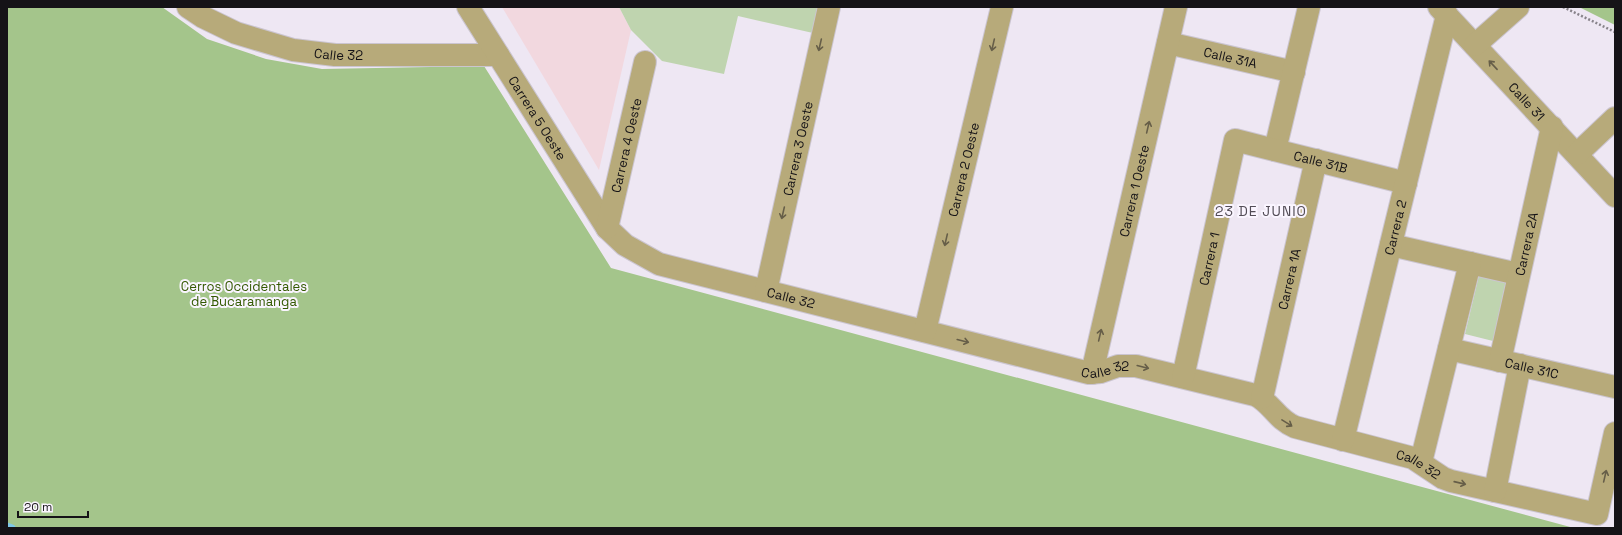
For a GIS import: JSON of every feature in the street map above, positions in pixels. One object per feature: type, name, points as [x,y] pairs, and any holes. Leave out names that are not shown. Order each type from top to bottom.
[{"type":"street","name":"Calle 32","points":[[188,7],[236,33],[293,50],[335,55],[498,55]]},
{"type":"street","name":"Carrera 5 Oeste","points":[[468,7],[607,228]]},
{"type":"street","name":"Carrera 3 Oeste","points":[[766,291],[829,7]]},
{"type":"street","name":"Carrera 2 Oeste","points":[[925,331],[1002,7]]},
{"type":"street","name":"Carrera 1 Oeste","points":[[1092,374],[1176,7]]},
{"type":"street","points":[[1275,150],[1309,7]]},
{"type":"street","points":[[1475,45],[1518,7]]},
{"type":"street","name":"Calle 31","points":[[1443,11],[1615,196]]},
{"type":"street","name":"Carrera 2","points":[[1343,440],[1406,182],[1443,11]]},
{"type":"street","name":"Calle 31A","points":[[1168,43],[1294,72]]},
{"type":"street","name":"Carrera 4 Oeste","points":[[607,228],[645,62]]},
{"type":"street","points":[[1577,154],[1615,118]]},
{"type":"street","name":"Carrera 2A","points":[[1495,491],[1510,363],[1518,274],[1552,127]]},
{"type":"street","name":"Calle 31B","points":[[1235,140],[1406,182]]},
{"type":"street","name":"Carrera 1","points":[[1183,377],[1235,140]]},
{"type":"street","name":"Carrera 1A","points":[[1262,398],[1316,160]]},
{"type":"street","name":"Calle 32","points":[[607,228],[625,245],[659,264],[1092,374],[1118,366],[1136,366],[1255,395],[1262,398],[1286,424],[1413,458],[1421,462],[1439,476],[1451,481],[1597,514],[1615,433]]},
{"type":"street","points":[[1391,245],[1518,274]]},
{"type":"street","points":[[1421,462],[1470,263]]},
{"type":"street","name":"Calle 31C","points":[[1449,349],[1615,387]]},
{"type":"path","points":[[1563,7],[1615,32]]},
{"type":"shaded area","points":[[502,7],[619,7],[631,30],[599,170]]},
{"type":"green space","name":"Cerros Occidentales de Bucaramanga","points":[[7,7],[162,7],[207,39],[266,59],[322,69],[484,66],[611,268],[1574,528],[7,528]]},
{"type":"green space","points":[[619,7],[818,7],[813,33],[738,16],[724,74],[662,61],[631,30]]},
{"type":"green space","points":[[1579,7],[1615,7],[1615,25]]},
{"type":"green space","points":[[1479,275],[1506,281],[1493,341],[1465,334]]},
{"type":"waterway","points":[[7,526],[12,528]]},
{"type":"district","name":"23 DE JUNIO","points":[[1261,211]]}]
